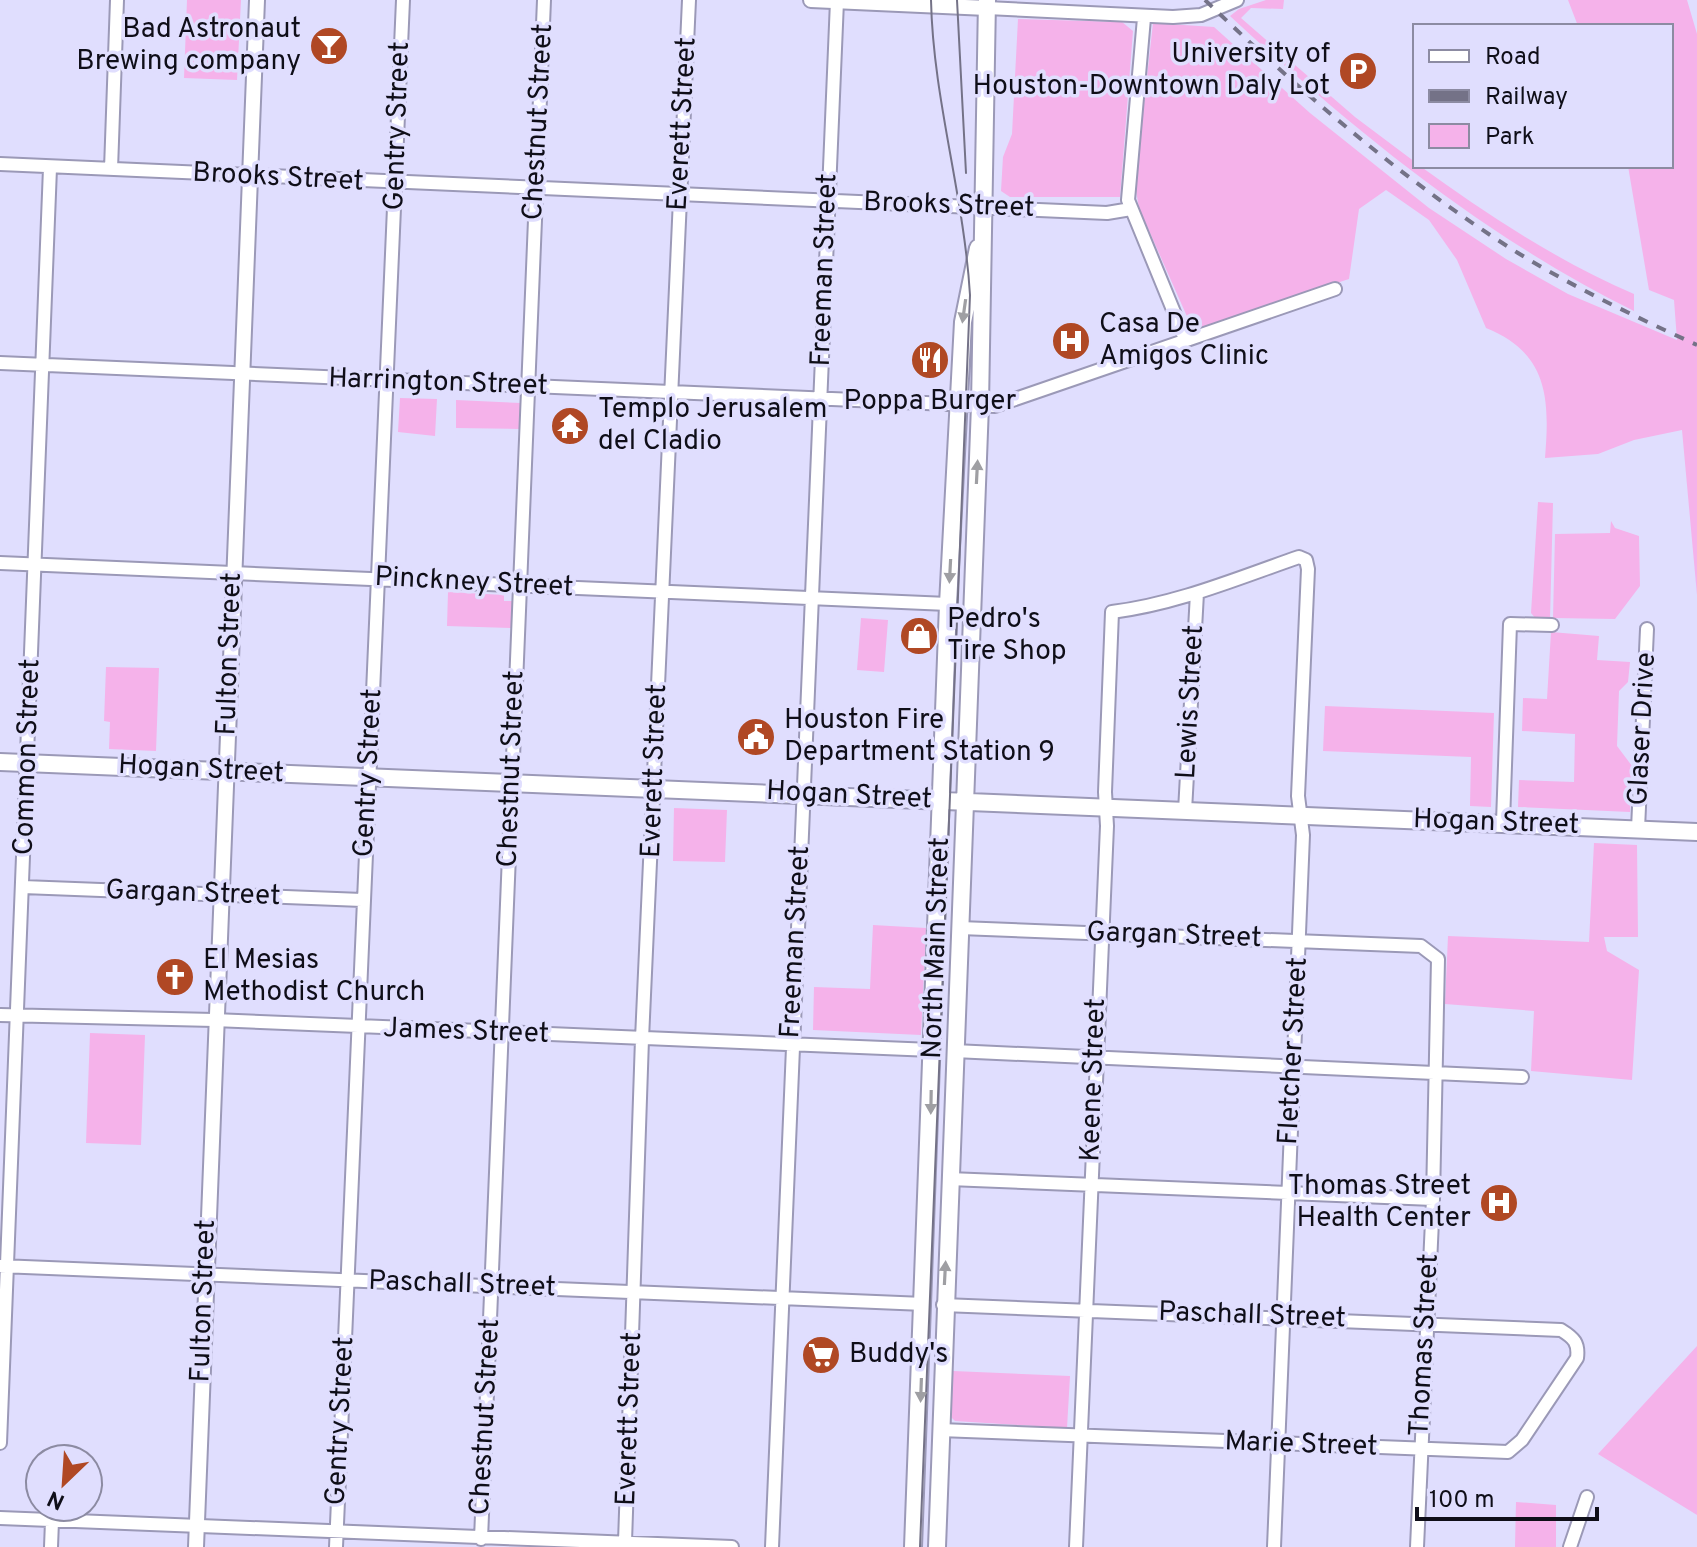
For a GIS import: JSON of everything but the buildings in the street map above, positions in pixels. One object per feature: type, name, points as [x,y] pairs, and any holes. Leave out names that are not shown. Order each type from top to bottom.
[{"type":"main road","name":"North Main Street","points":[[937,1547],[943,1305],[967,801],[980,405],[987,4]]},
{"type":"main road","name":"North Main Street","points":[[913,1547],[948,604],[963,322],[984,207]]},
{"type":"main road","name":"Hogan Street","points":[[0,762],[1692,832]]},
{"type":"street","points":[[111,169],[117,0]]},
{"type":"street","name":"Fulton Street","points":[[196,1547],[204,1273],[257,0]]},
{"type":"street","name":"Gentry Street","points":[[336,1547],[356,1028],[403,0]]},
{"type":"street","name":"Chestnut Street","points":[[481,1539],[544,0]]},
{"type":"street","name":"Everett Street","points":[[625,1542],[642,1039],[689,0]]},
{"type":"street","points":[[811,0],[987,4],[1144,18],[1201,15],[1237,0]]},
{"type":"street","name":"Freeman Street","points":[[772,1547],[837,1]]},
{"type":"street","points":[[1144,18],[1128,200],[1185,339]]},
{"type":"street","name":"Brooks Street","points":[[0,164],[396,184],[1107,213],[1131,209]]},
{"type":"street","name":"Common Street","points":[[0,1443],[4,1266],[45,365],[50,168]]},
{"type":"street","name":"Harrington Street","points":[[0,363],[960,405],[1009,404],[1185,339],[1335,289]]},
{"type":"street","name":"Fletcher Street","points":[[1197,593],[1303,558],[1308,569],[1300,816],[1303,835],[1300,940],[1274,1547]]},
{"type":"street","name":"Pinckney Street","points":[[0,563],[948,604]]},
{"type":"street","name":"Keene Street","points":[[1076,1547],[1112,612],[1143,609],[1197,593]]},
{"type":"street","name":"Lewis Street","points":[[1185,811],[1197,593]]},
{"type":"street","points":[[1503,822],[1510,624],[1552,625]]},
{"type":"street","name":"Glaser Drive","points":[[1638,829],[1647,629]]},
{"type":"street","name":"Gargan Street","points":[[23,887],[362,900]]},
{"type":"street","name":"Gargan Street","points":[[960,928],[1421,946],[1435,953]]},
{"type":"street","name":"Thomas Street","points":[[1417,1547],[1437,1073],[1438,959],[1435,953]]},
{"type":"street","name":"James Street","points":[[0,1015],[214,1020],[932,1050]]},
{"type":"street","points":[[954,1051],[1522,1077]]},
{"type":"street","points":[[949,1179],[1433,1199]]},
{"type":"street","name":"Paschall Street","points":[[4,1266],[924,1304]]},
{"type":"street","name":"Paschall Street","points":[[943,1305],[1561,1330]]},
{"type":"street","name":"Marie Street","points":[[940,1430],[1497,1453],[1516,1447],[1577,1358],[1579,1347],[1573,1337],[1561,1330]]},
{"type":"street","points":[[1570,1547],[1587,1497]]},
{"type":"street","points":[[0,1518],[24,1519]]},
{"type":"street","points":[[51,1547],[52,1523]]},
{"type":"street","points":[[104,1523],[732,1547]]},
{"type":"green space","points":[[187,0],[241,0],[237,80],[184,78]]},
{"type":"green space","points":[[1266,0],[1284,0],[1283,9],[1251,8],[1241,18],[1355,117],[1413,160],[1413,168],[1423,168],[1551,252],[1634,294],[1634,311],[1525,250],[1422,178],[1324,99],[1230,16],[1239,9]]},
{"type":"green space","points":[[1568,0],[1687,0],[1697,34],[1697,595],[1682,430],[1634,440],[1598,454],[1545,458],[1545,397],[1533,364],[1507,338],[1486,328],[1457,260],[1429,220],[1386,190],[1359,209],[1349,279],[1193,330],[1139,208],[1135,185],[1153,23],[1214,27],[1310,113],[1429,208],[1506,259],[1568,294],[1677,340],[1674,300],[1649,290],[1628,168],[1673,168],[1673,24],[1577,24]]},
{"type":"green space","points":[[1018,19],[1122,22],[1133,31],[1120,197],[1010,197],[1001,191],[1003,157],[1012,134]]},
{"type":"green space","points":[[400,398],[437,399],[435,436],[398,432]]},
{"type":"green space","points":[[456,400],[521,403],[520,429],[456,428]]},
{"type":"green space","points":[[1538,502],[1553,503],[1550,620],[1536,619],[1531,613]]},
{"type":"green space","points":[[1611,521],[1615,528],[1639,536],[1640,586],[1615,619],[1553,618],[1555,534],[1610,533]]},
{"type":"green space","points":[[448,592],[504,595],[504,601],[513,601],[512,628],[447,626]]},
{"type":"green space","points":[[861,618],[888,620],[884,672],[857,670]]},
{"type":"green space","points":[[1551,632],[1599,636],[1597,660],[1630,662],[1628,682],[1619,691],[1617,746],[1632,766],[1630,812],[1518,807],[1519,780],[1574,782],[1575,734],[1522,731],[1523,698],[1547,699]]},
{"type":"green space","points":[[106,667],[159,668],[156,751],[109,749],[110,722],[104,721]]},
{"type":"green space","points":[[1325,706],[1494,713],[1491,807],[1470,806],[1471,757],[1323,751]]},
{"type":"green space","points":[[674,808],[727,810],[725,862],[673,861]]},
{"type":"green space","points":[[1594,843],[1637,845],[1638,937],[1604,937],[1607,951],[1639,970],[1632,1080],[1531,1071],[1534,1011],[1445,1004],[1448,936],[1589,942]]},
{"type":"green space","points":[[873,925],[926,928],[921,1035],[813,1030],[814,987],[870,989]]},
{"type":"green space","points":[[90,1033],[145,1035],[141,1145],[86,1143]]},
{"type":"green space","points":[[1697,1346],[1697,1515],[1598,1454]]},
{"type":"green space","points":[[953,1371],[1070,1376],[1067,1428],[955,1421],[949,1415]]},
{"type":"green space","points":[[1516,1502],[1556,1505],[1556,1547],[1515,1547]]},
{"type":"tram line","points":[[920,1547],[970,295],[962,221],[937,74],[931,0]]},
{"type":"tram line","points":[[957,0],[966,173]]},
{"type":"railway","points":[[1205,0],[1355,134],[1476,226],[1561,278],[1697,345]]},
{"type":"place","name":"Bad Astronaut Brewing company","points":[[329,46]]},
{"type":"place","name":"University of Houston-Downtown Daly Lot","points":[[1358,71]]},
{"type":"place","name":"Casa De Amigos Clinic","points":[[1071,341]]},
{"type":"place","name":"Poppa Burger","points":[[930,360]]},
{"type":"place","name":"Templo Jerusalem del Cladio","points":[[570,426]]},
{"type":"place","name":"Pedro's Tire Shop","points":[[919,636]]},
{"type":"place","name":"Houston Fire Department Station 9","points":[[756,737]]},
{"type":"place","name":"El Mesias Methodist Church","points":[[175,977]]},
{"type":"place","name":"Thomas Street Health Center","points":[[1499,1203]]},
{"type":"place","name":"Buddy's","points":[[821,1355]]}]
